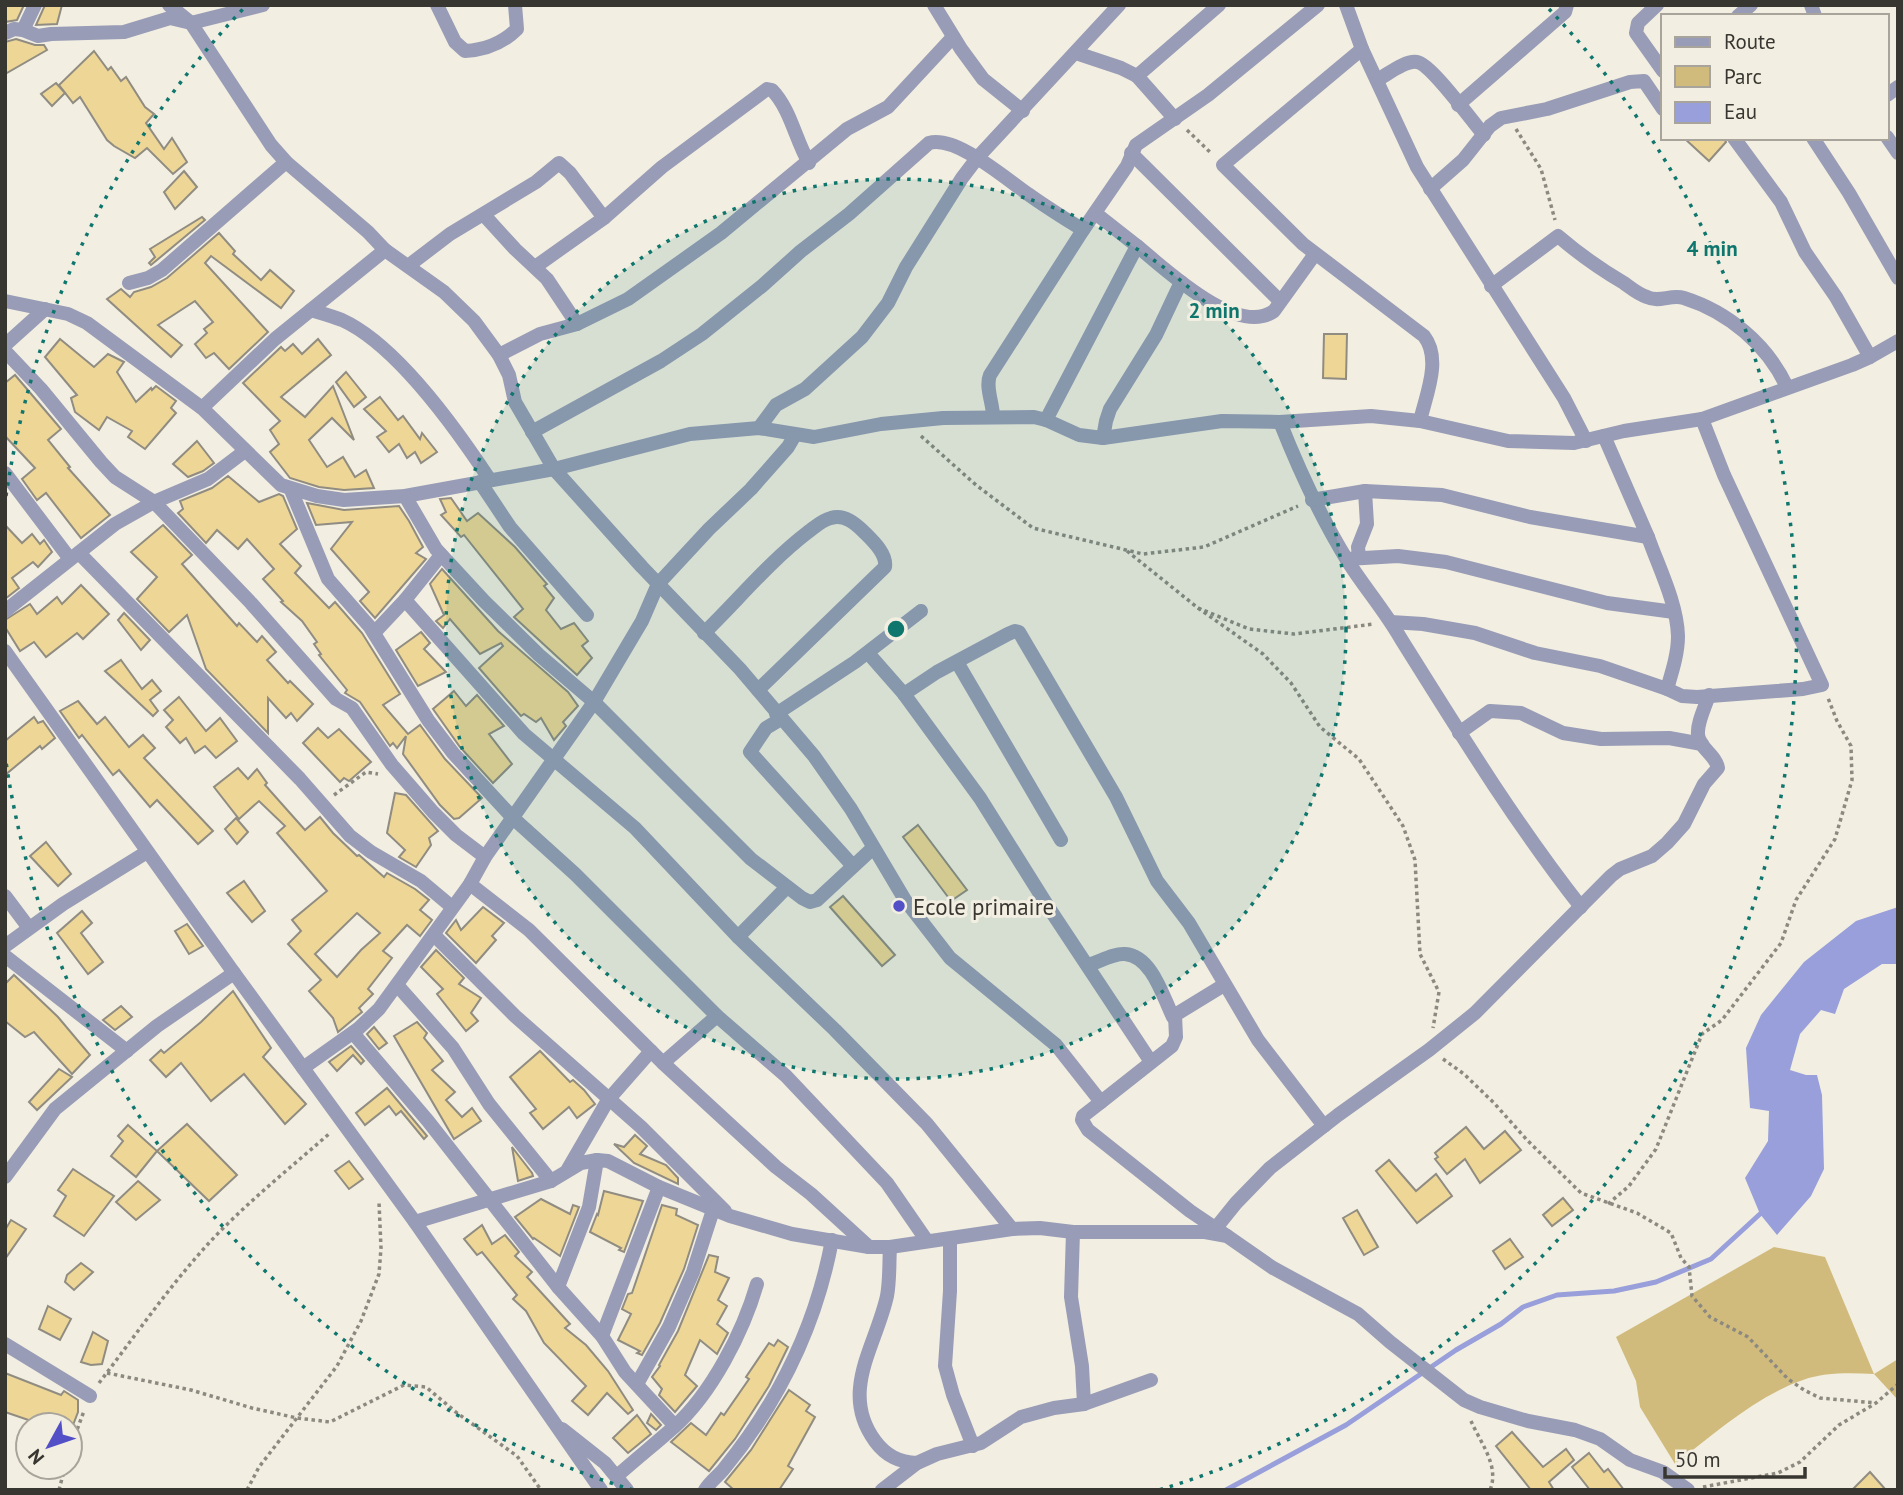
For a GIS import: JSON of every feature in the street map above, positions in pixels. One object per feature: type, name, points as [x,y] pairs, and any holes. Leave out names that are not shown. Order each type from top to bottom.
[{"type":"street","points":[[23,30],[35,5]]},
{"type":"street","points":[[169,5],[191,23],[271,145],[286,162],[368,232],[385,250],[444,292],[474,321],[499,355],[509,375],[515,402],[554,469],[758,690],[814,756],[851,809],[905,900],[950,958],[1056,1045],[1101,1102]]},
{"type":"street","points":[[5,33],[14,29],[38,36],[133,31],[170,18],[191,23],[262,5]]},
{"type":"street","points":[[437,5],[455,43],[465,51],[483,49],[514,32],[517,29],[515,5]]},
{"type":"street","points":[[934,5],[983,79],[1023,111]]},
{"type":"street","points":[[1138,76],[1219,5]]},
{"type":"street","points":[[993,416],[988,378],[1128,164],[1131,153],[1139,142],[1175,119],[1240,70],[1318,5]]},
{"type":"street","points":[[1346,5],[1362,49],[1430,189],[1558,388],[1586,441]]},
{"type":"street","points":[[1458,105],[1565,12],[1567,5]]},
{"type":"street","points":[[1657,5],[1635,29],[1637,37],[1661,68]]},
{"type":"street","points":[[759,428],[776,405],[805,388],[862,337],[888,303],[906,267],[962,178],[978,157],[1076,53],[1112,7]]},
{"type":"street","points":[[499,355],[540,334],[577,324],[628,299],[721,233],[851,126],[888,107],[953,37]]},
{"type":"street","points":[[1362,49],[1223,165],[1315,254],[1424,336],[1430,345],[1433,363],[1420,421]]},
{"type":"street","points":[[1076,53],[1138,76],[1175,119]]},
{"type":"street","points":[[1377,80],[1416,61],[1428,68],[1484,135]]},
{"type":"street","points":[[1430,189],[1463,160],[1496,121],[1507,116],[1547,109],[1630,82],[1644,81],[1661,72]]},
{"type":"street","points":[[1644,81],[1661,106]]},
{"type":"street","points":[[535,267],[604,218],[662,167],[767,89],[775,93],[787,109],[793,131],[809,163]]},
{"type":"street","points":[[1735,140],[1781,202],[1805,252],[1836,297],[1870,357]]},
{"type":"street","points":[[1814,140],[1849,193],[1898,278]]},
{"type":"street","points":[[532,432],[702,334],[762,286],[800,251],[849,214],[929,143],[939,141],[978,157],[1027,194],[1083,230]]},
{"type":"street","points":[[1131,153],[1280,301]]},
{"type":"street","points":[[129,283],[148,278],[162,270],[286,162]]},
{"type":"street","points":[[408,266],[450,234],[536,182],[560,163],[604,218]]},
{"type":"street","points":[[1094,213],[1181,282],[1206,299],[1239,314],[1265,316],[1274,311],[1315,254]]},
{"type":"street","points":[[484,215],[550,283],[577,324]]},
{"type":"street","points":[[1491,286],[1558,236],[1579,255],[1642,295],[1657,300],[1682,298],[1735,324],[1766,353],[1787,387]]},
{"type":"street","points":[[1046,420],[1137,246]]},
{"type":"street","points":[[202,408],[234,376],[385,250]]},
{"type":"street","points":[[1103,438],[1110,410],[1156,335],[1181,282]]},
{"type":"street","points":[[5,301],[68,314],[87,323],[202,408],[273,479],[291,490],[344,500],[405,496],[554,469],[690,433],[759,428],[814,437],[881,424],[943,418],[1021,416],[1046,420],[1079,435],[1103,438],[1222,421],[1280,422],[1371,416],[1420,421],[1508,441],[1586,441],[1702,419],[1870,357],[1898,341]]},
{"type":"street","points":[[5,345],[45,309]]},
{"type":"street","points":[[311,310],[342,320],[394,358],[424,391],[473,454],[509,527],[587,615]]},
{"type":"street","points":[[5,351],[115,477],[154,502],[251,603],[336,699],[352,708],[392,765],[456,835],[485,857]]},
{"type":"street","points":[[1391,622],[1423,624],[1475,633],[1535,653],[1600,666],[1685,696],[1803,689],[1822,685],[1724,475],[1702,419]]},
{"type":"street","points":[[1280,422],[1312,500],[1353,558],[1459,733],[1553,872],[1581,907]]},
{"type":"street","points":[[303,1068],[353,1033],[379,1009],[470,884],[485,857],[594,702],[642,621],[658,584],[751,489],[788,447],[795,435]]},
{"type":"street","points":[[1604,436],[1648,537],[1674,612],[1678,638],[1667,689]]},
{"type":"street","points":[[5,611],[115,524],[154,502],[208,479],[245,451]]},
{"type":"street","points":[[5,473],[75,556],[300,779],[322,806],[361,845],[421,881],[452,907]]},
{"type":"street","points":[[291,490],[328,579],[374,633],[428,720],[453,753],[513,818],[575,874],[718,1016],[786,1076],[872,1166],[902,1203],[927,1241]]},
{"type":"street","points":[[1312,500],[1366,491],[1441,495],[1530,517],[1648,537]]},
{"type":"street","points":[[1353,558],[1367,524],[1366,491]]},
{"type":"street","points":[[405,496],[422,528],[441,555],[539,655],[594,702],[751,859],[787,887],[810,901],[817,900],[873,848]]},
{"type":"street","points":[[704,633],[783,551],[819,524],[830,518],[840,518],[853,522],[864,532],[883,556],[885,567],[758,690]]},
{"type":"street","points":[[374,633],[441,555]]},
{"type":"street","points":[[1353,558],[1398,556],[1446,562],[1606,603],[1674,612]]},
{"type":"street","points":[[405,600],[524,734],[635,828],[738,937],[927,1124],[1012,1229]]},
{"type":"street","points":[[853,866],[750,752],[766,728],[779,716],[869,653],[921,611]]},
{"type":"street","points":[[904,694],[1013,631],[1019,632],[1111,788],[1151,870],[1189,923],[1258,1040],[1324,1126]]},
{"type":"street","points":[[5,651],[415,1222],[601,1490]]},
{"type":"street","points":[[869,653],[904,694],[980,798],[1151,1062]]},
{"type":"street","points":[[957,662],[1061,840]]},
{"type":"street","points":[[1221,1232],[1253,1185],[1324,1126],[1475,1013],[1611,876],[1620,869],[1652,856],[1684,824],[1704,784],[1718,768],[1717,761],[1702,744],[1698,733],[1709,695]]},
{"type":"street","points":[[1459,733],[1490,711],[1503,710],[1521,713],[1563,733],[1601,739],[1669,738],[1702,744]]},
{"type":"street","points":[[5,946],[147,852]]},
{"type":"street","points":[[470,884],[529,930],[663,1063],[776,1167],[811,1194],[869,1247]]},
{"type":"street","points":[[738,937],[787,887]]},
{"type":"street","points":[[5,896],[29,928]]},
{"type":"street","points":[[433,935],[515,1016],[641,1127],[730,1216]]},
{"type":"street","points":[[1088,965],[1127,954],[1149,967],[1173,1017],[1175,1042],[1083,1116],[1082,1120],[1088,1130],[1163,1191],[1273,1268],[1358,1314],[1464,1400],[1480,1408],[1575,1430],[1600,1439],[1630,1460],[1663,1472],[1688,1490]]},
{"type":"street","points":[[5,956],[127,1051]]},
{"type":"street","points":[[5,1177],[55,1109],[156,1026],[234,972]]},
{"type":"street","points":[[397,985],[453,1048],[489,1104],[551,1181]]},
{"type":"street","points":[[1173,1017],[1224,985]]},
{"type":"street","points":[[663,1063],[718,1016]]},
{"type":"street","points":[[353,1033],[428,1121],[558,1287],[601,1336],[615,1359],[675,1426]]},
{"type":"street","points":[[568,1169],[608,1100],[651,1051]]},
{"type":"street","points":[[415,1222],[551,1181],[568,1169],[597,1160],[608,1161],[659,1187],[730,1216],[792,1234],[869,1247],[890,1247],[1012,1229],[1040,1228],[1073,1232],[1221,1232]]},
{"type":"street","points":[[558,1287],[589,1207],[597,1160]]},
{"type":"street","points":[[601,1336],[659,1187]]},
{"type":"street","points":[[637,1384],[669,1327],[693,1272],[713,1210]]},
{"type":"street","points":[[1073,1232],[1071,1297],[1082,1366],[1084,1404]]},
{"type":"street","points":[[950,1239],[945,1366],[972,1446]]},
{"type":"street","points":[[705,1490],[722,1472],[743,1442],[774,1397],[794,1361],[825,1280],[832,1240]]},
{"type":"street","points":[[890,1247],[887,1295],[858,1396],[865,1422],[883,1450],[904,1462],[916,1463]]},
{"type":"street","points":[[617,1476],[675,1426],[698,1400],[718,1371],[749,1310],[758,1284]]},
{"type":"street","points":[[5,1344],[90,1396]]},
{"type":"street","points":[[882,1490],[916,1463],[937,1454],[972,1446],[1021,1417],[1084,1404],[1151,1380]]},
{"type":"street","points":[[552,1422],[591,1450],[627,1490]]},
{"type":"path","points":[[1507,116],[1541,169],[1558,236]]},
{"type":"path","points":[[1175,119],[1223,165]]},
{"type":"path","points":[[906,422],[976,485],[1032,528],[1143,554],[1204,547],[1312,500]]},
{"type":"path","points":[[1125,550],[1198,608],[1263,654],[1291,682],[1320,727],[1359,760],[1403,826],[1415,860],[1420,954],[1439,992],[1429,1050],[1464,1073],[1581,1193],[1653,1221],[1671,1233],[1681,1258],[1689,1267],[1692,1296],[1710,1317],[1756,1343],[1788,1379],[1820,1398],[1876,1403]]},
{"type":"path","points":[[1198,608],[1249,629],[1294,634],[1391,622]]},
{"type":"path","points":[[1608,1204],[1629,1186],[1656,1149],[1702,1034],[1722,1020],[1781,943],[1796,900],[1835,839],[1852,780],[1852,746],[1836,721],[1822,685]]},
{"type":"path","points":[[322,806],[349,782],[366,772],[381,774],[392,765]]},
{"type":"path","points":[[84,1412],[90,1396],[166,1293],[208,1243],[343,1122]]},
{"type":"path","points":[[247,1490],[259,1467],[337,1367],[360,1321],[379,1274],[379,1200]]},
{"type":"path","points":[[107,1373],[191,1390],[297,1418],[330,1422],[404,1385],[426,1387],[517,1456],[541,1490]]},
{"type":"path","points":[[1688,1490],[1778,1473],[1789,1468],[1816,1450],[1839,1425],[1876,1403],[1898,1384]]},
{"type":"path","points":[[1464,1400],[1472,1424],[1485,1446],[1494,1480],[1490,1490]]},
{"type":"green space","points":[[1774,1247],[1825,1257],[1874,1374],[1820,1376],[1786,1387],[1736,1417],[1675,1464],[1640,1407],[1636,1381],[1616,1337]]},
{"type":"green space","points":[[1898,1359],[1898,1400],[1874,1374]]},
{"type":"water","points":[[1898,907],[1898,964],[1882,964],[1844,989],[1835,1014],[1821,1010],[1800,1034],[1790,1070],[1817,1075],[1822,1095],[1824,1169],[1811,1196],[1777,1235],[1760,1214],[1745,1178],[1768,1141],[1769,1111],[1750,1108],[1746,1048],[1761,1015],[1804,962],[1856,921]]},
{"type":"building","points":[[5,5],[24,5],[17,20],[5,22]]},
{"type":"building","points":[[45,5],[62,5],[57,24],[36,25]]},
{"type":"building","points":[[16,39],[44,45],[47,50],[5,74],[5,42]]},
{"type":"building","points":[[94,51],[108,70],[111,67],[121,81],[126,77],[145,107],[154,114],[146,123],[164,149],[172,138],[187,162],[173,174],[147,148],[135,158],[114,146],[107,140],[80,97],[73,103],[59,85]]},
{"type":"building","points":[[56,83],[65,93],[52,106],[41,94]]},
{"type":"building","points":[[1686,140],[1725,140],[1709,161]]},
{"type":"building","points":[[184,171],[197,187],[175,209],[164,192]]},
{"type":"building","points":[[202,217],[205,220],[151,265],[149,263],[155,257],[150,249]]},
{"type":"building","points":[[219,233],[235,251],[233,254],[261,280],[270,270],[294,291],[281,308],[211,256],[205,263],[268,332],[229,369],[214,353],[206,358],[195,344],[207,333],[204,329],[213,322],[195,301],[158,325],[182,345],[171,357],[107,299],[121,289],[130,297],[134,292],[167,278]]},
{"type":"building","points":[[1324,334],[1347,334],[1346,379],[1323,378]]},
{"type":"building","points":[[60,339],[94,367],[108,354],[124,362],[117,372],[136,402],[156,386],[176,401],[171,408],[176,413],[145,449],[128,437],[132,431],[107,417],[99,430],[75,412],[71,398],[77,395],[45,357]]},
{"type":"building","points":[[318,339],[331,355],[281,397],[305,417],[333,386],[354,440],[332,418],[309,440],[327,467],[343,457],[355,477],[366,470],[374,488],[344,490],[319,487],[290,478],[270,452],[279,444],[270,430],[280,421],[243,383],[281,347],[285,351],[293,344],[302,354]]},
{"type":"building","points":[[346,372],[366,397],[354,407],[336,382]]},
{"type":"building","points":[[15,375],[61,429],[48,440],[70,467],[68,468],[110,515],[81,538],[46,493],[37,500],[22,479],[35,468],[5,436],[5,383]]},
{"type":"building","points":[[380,397],[398,420],[403,416],[420,439],[422,433],[437,452],[421,463],[415,452],[407,458],[399,444],[389,452],[377,437],[386,431],[364,409]]},
{"type":"building","points":[[197,441],[214,463],[188,477],[173,464]]},
{"type":"building","points":[[228,476],[259,502],[279,494],[283,496],[297,529],[280,544],[301,566],[295,573],[329,608],[335,602],[362,633],[400,694],[383,705],[408,734],[420,725],[445,759],[482,798],[459,818],[454,819],[440,805],[403,754],[406,736],[397,748],[393,743],[390,746],[360,702],[345,693],[347,690],[319,655],[321,654],[314,644],[317,642],[302,621],[281,602],[283,601],[263,579],[274,569],[247,539],[238,549],[217,530],[206,543],[178,513],[183,509],[180,501],[212,488]]},
{"type":"building","points":[[451,498],[467,521],[478,513],[515,547],[547,584],[544,586],[554,598],[546,610],[561,629],[574,623],[588,641],[582,646],[592,658],[577,675],[514,617],[523,609],[464,535],[461,537],[441,515],[446,512],[440,499]]},
{"type":"building","points":[[307,503],[344,510],[399,506],[409,521],[423,547],[416,553],[426,559],[375,618],[360,601],[369,592],[331,549],[352,522],[316,525]]},
{"type":"building","points":[[5,525],[22,543],[32,534],[40,544],[44,540],[52,552],[38,567],[33,562],[12,578],[19,588],[5,599]]},
{"type":"building","points":[[163,525],[192,555],[182,564],[237,626],[239,623],[257,642],[262,636],[276,652],[267,660],[288,683],[290,681],[313,704],[297,721],[291,713],[286,718],[268,698],[268,733],[206,669],[187,615],[169,632],[137,599],[157,577],[131,552]]},
{"type":"building","points":[[442,569],[498,631],[568,692],[578,706],[563,722],[566,726],[554,740],[541,718],[536,722],[524,714],[521,716],[479,668],[503,646],[501,643],[480,654],[450,619],[443,628],[436,621],[444,615],[430,584]]},
{"type":"building","points":[[81,585],[109,614],[83,639],[77,633],[46,657],[34,642],[20,651],[5,627],[5,620],[30,604],[37,614],[57,597],[62,604]]},
{"type":"building","points":[[124,613],[150,640],[141,650],[118,620]]},
{"type":"building","points":[[421,632],[430,643],[424,649],[446,672],[418,686],[396,650]]},
{"type":"building","points":[[121,660],[142,689],[152,680],[161,691],[150,700],[158,711],[153,716],[105,671]]},
{"type":"building","points":[[454,691],[466,706],[477,695],[504,726],[489,734],[512,764],[493,783],[460,747],[433,709]]},
{"type":"building","points":[[179,697],[206,731],[220,718],[237,741],[216,758],[205,746],[195,753],[186,738],[180,743],[166,727],[173,720],[164,710]]},
{"type":"building","points":[[78,701],[97,724],[105,717],[129,747],[143,735],[155,748],[144,758],[213,831],[198,844],[157,800],[150,807],[119,770],[113,775],[82,735],[79,738],[60,711]]},
{"type":"building","points":[[34,717],[38,723],[43,721],[55,738],[42,749],[40,746],[5,775],[5,741]]},
{"type":"building","points":[[318,728],[328,738],[339,729],[371,762],[349,781],[344,778],[340,782],[303,743]]},
{"type":"building","points":[[238,768],[248,779],[257,769],[267,783],[265,785],[305,830],[320,817],[357,856],[384,877],[387,873],[429,900],[420,910],[432,920],[420,936],[407,925],[383,951],[392,958],[368,989],[373,994],[359,1008],[362,1012],[338,1032],[333,1018],[309,991],[321,980],[288,944],[301,931],[292,920],[327,891],[277,833],[285,826],[259,801],[239,819],[214,787]],"holes":[[[357,913],[380,933],[337,977],[315,954]]]},
{"type":"building","points":[[395,793],[406,795],[438,831],[429,838],[431,845],[416,867],[399,857],[405,850],[387,833]]},
{"type":"building","points":[[236,818],[248,832],[237,844],[225,829]]},
{"type":"building","points":[[918,825],[967,890],[951,901],[903,837]]},
{"type":"building","points":[[46,842],[71,874],[58,886],[30,856]]},
{"type":"building","points":[[244,881],[265,911],[252,922],[227,893]]},
{"type":"building","points":[[843,896],[895,955],[882,966],[830,907]]},
{"type":"building","points":[[483,907],[504,923],[492,936],[496,940],[476,963],[446,933],[456,920],[461,930]]},
{"type":"building","points":[[82,911],[92,923],[81,933],[103,962],[88,974],[57,933]]},
{"type":"building","points":[[187,924],[203,946],[189,954],[175,931]]},
{"type":"building","points":[[436,950],[464,978],[459,984],[481,998],[471,1013],[478,1021],[466,1031],[437,994],[443,989],[421,967]]},
{"type":"building","points":[[14,975],[58,1017],[90,1055],[72,1074],[34,1032],[25,1037],[5,1021],[5,984]]},
{"type":"building","points":[[233,991],[271,1048],[263,1057],[306,1104],[285,1124],[244,1074],[211,1101],[181,1063],[166,1077],[150,1060],[161,1050],[164,1053]]},
{"type":"building","points":[[121,1006],[132,1017],[115,1030],[103,1020]]},
{"type":"building","points":[[417,1022],[427,1033],[424,1038],[443,1061],[432,1070],[455,1092],[446,1100],[462,1117],[472,1108],[481,1121],[454,1139],[394,1036]]},
{"type":"building","points":[[374,1027],[387,1043],[379,1049],[367,1034]]},
{"type":"building","points":[[351,1046],[364,1061],[361,1064],[353,1055],[337,1071],[329,1062]]},
{"type":"building","points":[[540,1051],[570,1082],[573,1080],[584,1090],[595,1104],[577,1118],[569,1107],[543,1129],[530,1113],[536,1109],[510,1077]]},
{"type":"building","points":[[59,1069],[72,1077],[37,1110],[29,1102]]},
{"type":"building","points":[[387,1088],[427,1136],[424,1139],[401,1111],[396,1115],[389,1106],[365,1125],[356,1113]]},
{"type":"building","points":[[187,1124],[237,1175],[209,1201],[157,1151]]},
{"type":"building","points":[[128,1125],[157,1151],[136,1177],[111,1156],[123,1141],[118,1136]]},
{"type":"building","points":[[1466,1127],[1484,1149],[1505,1131],[1521,1150],[1480,1183],[1465,1159],[1447,1174],[1435,1159],[1438,1157],[1435,1153]]},
{"type":"building","points":[[635,1135],[647,1146],[640,1154],[666,1165],[678,1178],[678,1184],[634,1163],[614,1144],[624,1147]]},
{"type":"building","points":[[512,1147],[532,1173],[533,1176],[518,1181]]},
{"type":"building","points":[[1389,1160],[1416,1191],[1436,1174],[1452,1196],[1417,1223],[1376,1171]]},
{"type":"building","points":[[349,1161],[363,1179],[349,1189],[335,1171]]},
{"type":"building","points":[[73,1169],[114,1196],[84,1236],[54,1216],[66,1196],[58,1190]]},
{"type":"building","points":[[138,1181],[160,1200],[136,1220],[116,1202]]},
{"type":"building","points":[[604,1191],[643,1201],[624,1252],[590,1232]]},
{"type":"building","points":[[1563,1198],[1573,1210],[1552,1226],[1543,1215]]},
{"type":"building","points":[[541,1199],[570,1214],[573,1205],[579,1207],[560,1256],[533,1239],[515,1217]]},
{"type":"building","points":[[662,1205],[677,1209],[676,1215],[698,1225],[684,1269],[660,1323],[642,1355],[637,1353],[640,1351],[618,1340],[631,1314],[622,1309],[628,1294],[632,1293]]},
{"type":"building","points":[[1357,1210],[1378,1247],[1364,1255],[1343,1218]]},
{"type":"building","points":[[11,1220],[26,1229],[5,1259],[5,1230]]},
{"type":"building","points":[[482,1225],[492,1244],[505,1235],[519,1252],[515,1256],[532,1272],[527,1277],[570,1324],[565,1328],[586,1345],[608,1371],[633,1410],[628,1414],[607,1393],[588,1415],[572,1401],[586,1386],[544,1343],[526,1311],[513,1299],[517,1295],[482,1252],[477,1255],[464,1239]]},
{"type":"building","points":[[1510,1239],[1523,1257],[1505,1269],[1493,1251]]},
{"type":"building","points":[[709,1255],[718,1257],[715,1272],[729,1278],[718,1300],[727,1306],[717,1324],[728,1333],[717,1354],[700,1340],[685,1375],[697,1386],[675,1412],[659,1395],[662,1389],[652,1377],[678,1331]]},
{"type":"building","points":[[81,1263],[93,1272],[74,1290],[65,1282],[67,1275]]},
{"type":"building","points":[[48,1306],[71,1319],[60,1340],[39,1329]]},
{"type":"building","points":[[93,1332],[108,1341],[102,1364],[81,1362]]},
{"type":"building","points":[[778,1340],[788,1347],[769,1386],[735,1439],[709,1471],[671,1442],[691,1423],[706,1435],[749,1379],[746,1377],[769,1343],[774,1346]]},
{"type":"building","points":[[5,1373],[61,1395],[64,1391],[78,1400],[78,1411],[14,1411],[14,1415],[5,1412]]},
{"type":"building","points":[[789,1390],[810,1405],[806,1411],[815,1417],[788,1466],[793,1469],[779,1490],[734,1490],[725,1482],[751,1450]]},
{"type":"building","points":[[651,1414],[661,1425],[656,1430],[647,1423]]},
{"type":"building","points":[[637,1415],[651,1434],[628,1453],[613,1438]]},
{"type":"building","points":[[1512,1432],[1543,1467],[1566,1449],[1574,1460],[1549,1482],[1554,1490],[1531,1490],[1496,1446]]},
{"type":"building","points":[[1589,1453],[1604,1472],[1608,1469],[1624,1490],[1590,1490],[1572,1467]]},
{"type":"building","points":[[1870,1472],[1886,1490],[1852,1490]]},
{"type":"waterway","points":[[1226,1490],[1346,1425],[1523,1307],[1557,1295],[1614,1291],[1656,1282],[1711,1259],[1760,1214]]},
{"type":"place","name":"Ecole primaire","points":[[899,906]]}]
